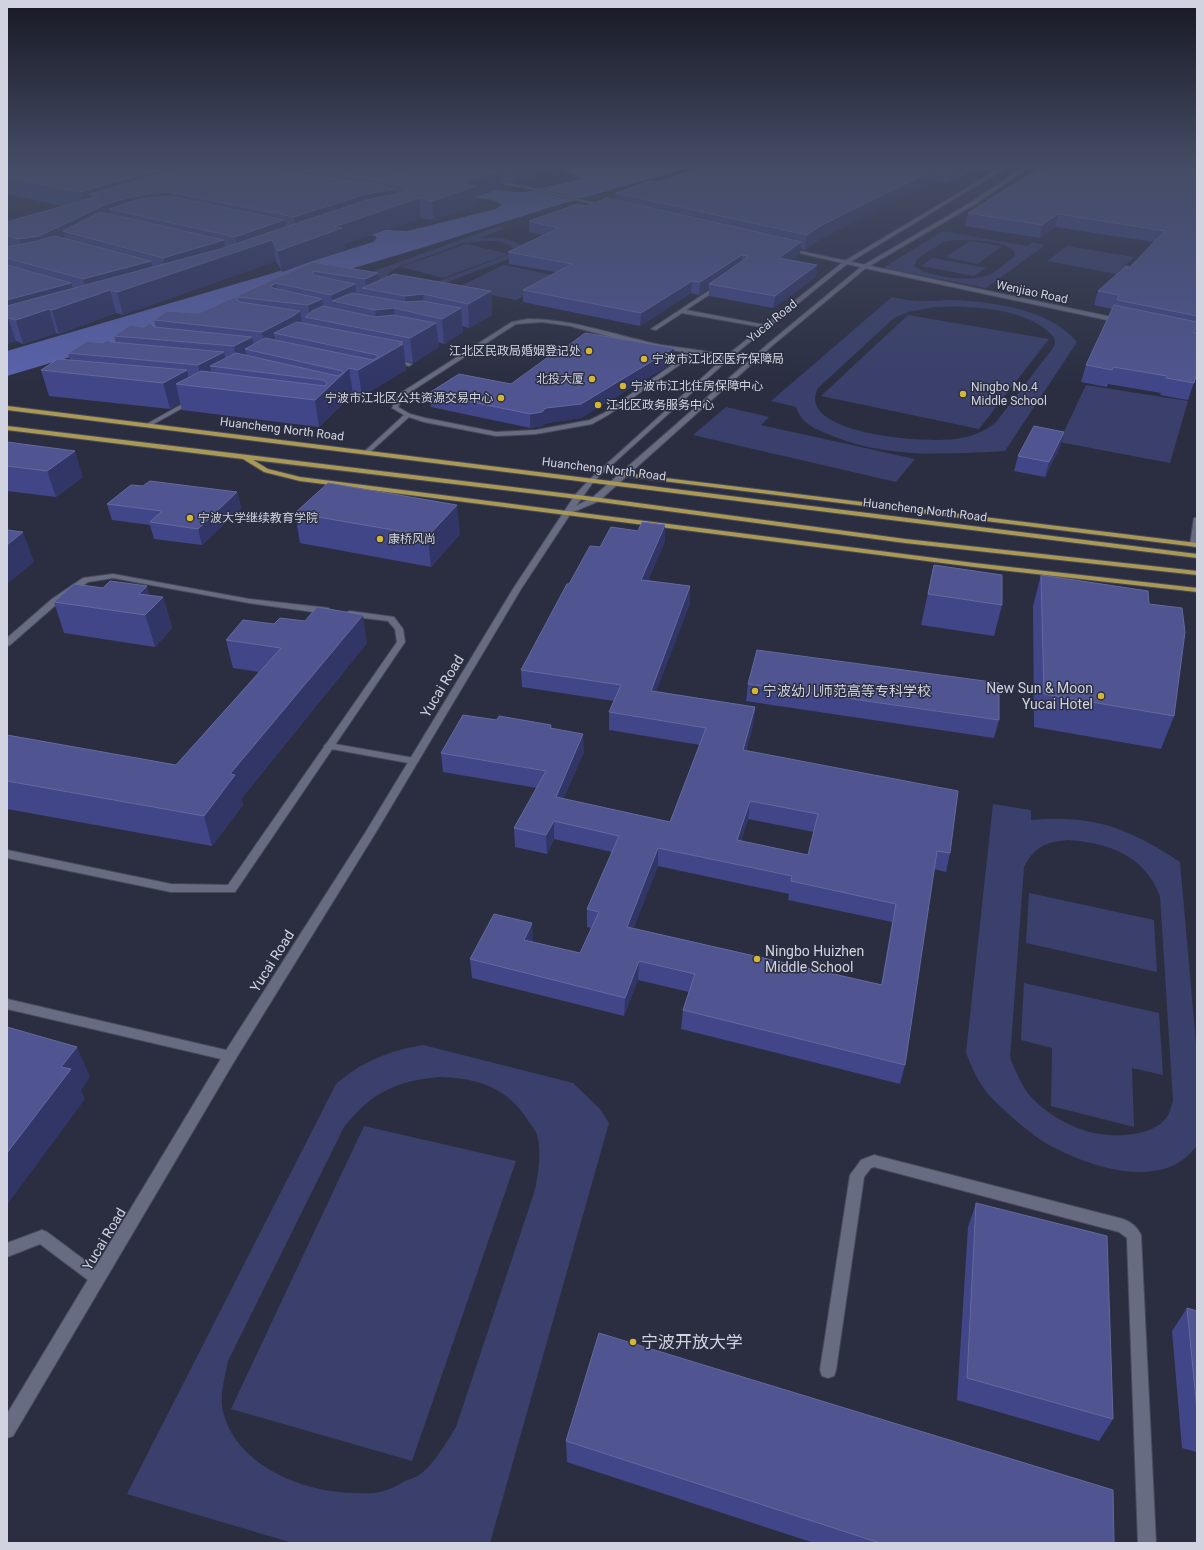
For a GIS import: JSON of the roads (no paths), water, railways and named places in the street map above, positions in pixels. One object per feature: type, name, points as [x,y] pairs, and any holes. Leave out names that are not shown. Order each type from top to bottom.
[{"type":"main road","name":"Yucai Road","points":[[7,1430],[230,1056],[371,832],[517,589],[578,497],[592,480],[727,358],[845,263],[885,239]]},
{"type":"main road","name":"Yucai Road","points":[[568,512],[596,500],[771,344],[864,267],[911,239]]},
{"type":"main road","name":"Wenjiao Road","points":[[784,248],[845,263],[1127,322]]},
{"type":"main road","points":[[654,329],[725,282]]},
{"type":"main road","points":[[681,311],[765,327]]},
{"type":"main road","points":[[694,352],[606,414],[592,422],[536,432],[496,434],[424,420],[408,415],[395,408],[401,395],[514,323],[537,320],[560,323],[588,328],[624,339],[727,358]]},
{"type":"main road","points":[[386,360],[409,364]]},
{"type":"main road","points":[[148,425],[196,396],[188,393]]},
{"type":"main road","name":"Huancheng North Road","points":[[7,408],[615,482],[1197,556]]},
{"type":"main road","points":[[367,452],[408,415]]},
{"type":"main road","points":[[7,428],[578,497],[905,541],[1197,573]]},
{"type":"main road","points":[[243,456],[266,471],[300,479],[974,565],[1197,590]]},
{"type":"main road","points":[[624,475],[1195,545],[1197,520]]},
{"type":"main road","points":[[7,643],[55,601],[86,580],[113,576],[249,601],[391,619],[399,629],[401,642],[230,889],[171,888],[7,854]]},
{"type":"main road","points":[[329,746],[414,761]]},
{"type":"main road","points":[[7,1004],[230,1056]]},
{"type":"main road","points":[[828,1370],[857,1175],[866,1164],[874,1161],[1124,1226],[1134,1236],[1147,1543]]},
{"type":"main road","points":[[7,1250],[42,1237],[98,1278]]},
{"type":"waterway","points":[[7,371],[152,328]]},
{"type":"place","name":"江北区民政局婚姻登记处","points":[[589,351]]},
{"type":"place","name":"宁波市江北区医疗保障局","points":[[644,359]]},
{"type":"place","name":"北投大厦","points":[[592,379]]},
{"type":"place","name":"宁波市江北住房保障中心","points":[[623,386]]},
{"type":"place","name":"Ningbo No.4 Middle School","points":[[963,394]]},
{"type":"place","name":"宁波市江北区公共资源交易中心","points":[[501,398]]},
{"type":"place","name":"江北区政务服务中心","points":[[598,405]]},
{"type":"place","name":"宁波大学继续教育学院","points":[[190,518]]},
{"type":"place","name":"康桥风尚","points":[[380,539]]},
{"type":"place","name":"宁波幼儿师范高等专科学校","points":[[755,691]]},
{"type":"place","name":"New Sun & Moon Yucai Hotel","points":[[1101,696]]},
{"type":"place","name":"Ningbo Huizhen Middle School","points":[[757,959]]},
{"type":"place","name":"宁波开放大学","points":[[633,1342]]}]
